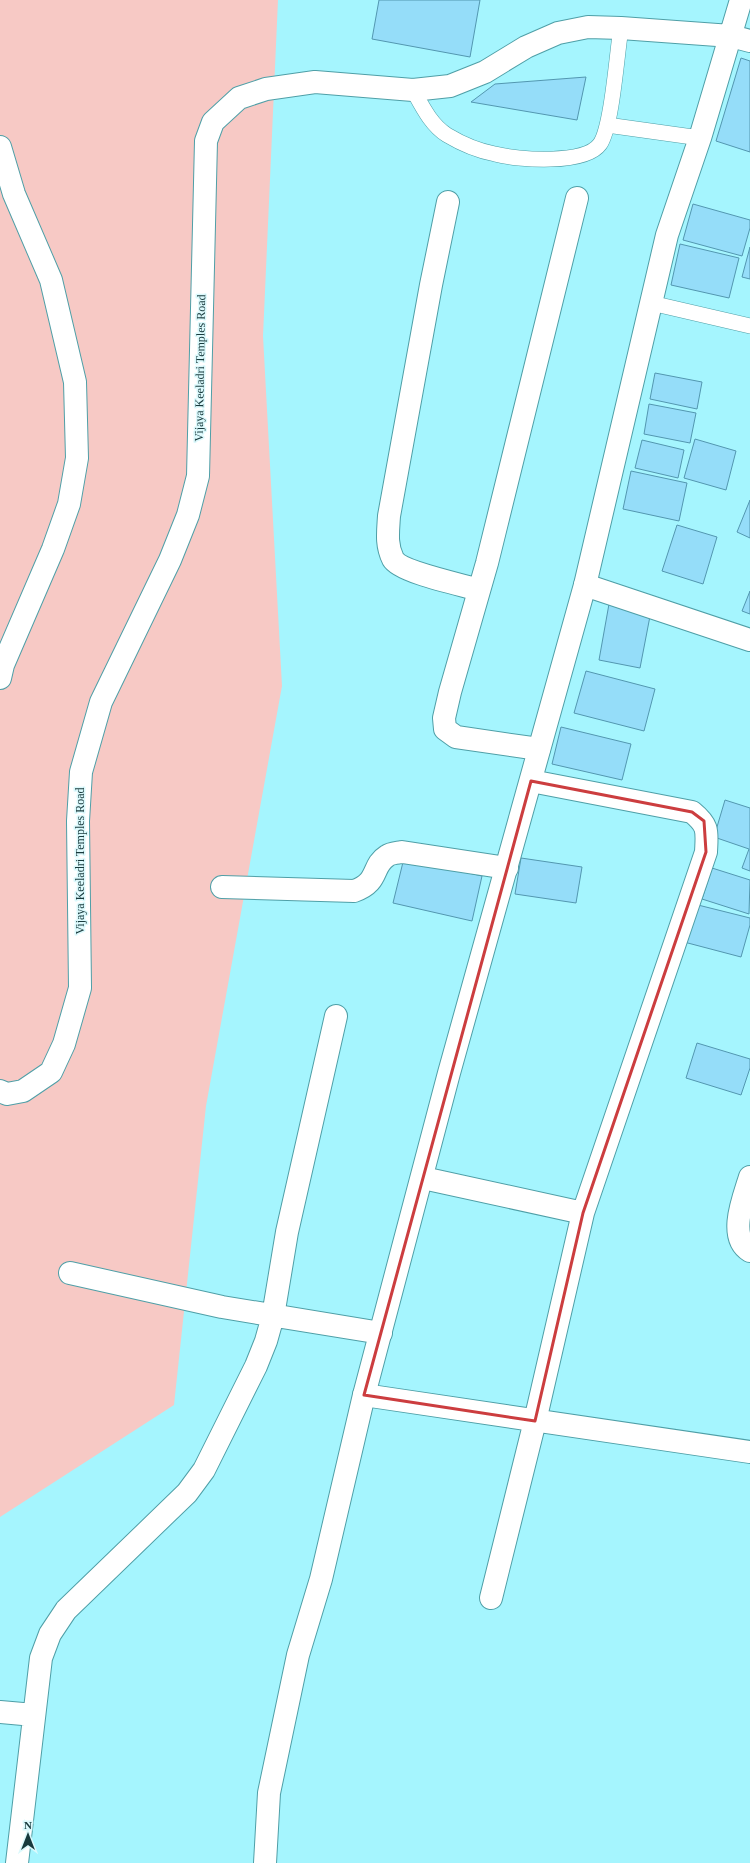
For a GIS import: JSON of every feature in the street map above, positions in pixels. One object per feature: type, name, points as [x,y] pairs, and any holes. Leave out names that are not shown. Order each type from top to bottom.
[{"type":"street","points":[[265,1863],[269,1793],[298,1655],[321,1579],[364,1395],[423,1178],[449,1073],[507,868],[584,585],[667,235],[700,138],[740,39],[741,0]]},
{"type":"street","name":"Vijaya Keeladri Temples Road","points":[[0,1091],[7,1094],[23,1091],[51,1072],[64,1044],[80,988],[78,821],[81,772],[101,702],[170,560],[188,515],[198,476],[206,141],[213,122],[239,98],[266,89],[314,82],[412,90],[450,86],[485,72],[526,48],[558,33],[588,27],[621,28],[740,39]]},
{"type":"street","points":[[0,147],[14,194],[51,280],[75,382],[77,458],[69,504],[58,536],[3,665],[0,678]]},
{"type":"street","points":[[539,749],[456,737],[445,729],[444,718],[450,692],[480,590],[577,198]]},
{"type":"street","points":[[448,202],[431,285],[392,501],[387,542],[394,560],[406,570],[480,590]]},
{"type":"street","points":[[584,585],[750,640]]},
{"type":"street","points":[[491,1598],[535,1421],[583,1213],[706,852],[707,835],[704,821],[692,812],[531,781]]},
{"type":"street","points":[[222,887],[354,891],[365,887],[374,875],[381,860],[388,854],[402,852],[507,868]]},
{"type":"street","points":[[12,1862],[42,1658],[50,1634],[66,1610],[187,1493],[204,1470],[256,1366],[273,1316],[287,1232],[336,1016]]},
{"type":"street","points":[[750,1177],[741,1206],[738,1234],[745,1248],[750,1251]]},
{"type":"street","points":[[423,1178],[583,1213]]},
{"type":"street","points":[[70,1273],[222,1307],[381,1333]]},
{"type":"street","points":[[364,1395],[750,1452]]},
{"type":"street","points":[[0,1712],[34,1715]]},
{"type":"lane","points":[[412,90],[431,121],[446,135],[464,144],[496,154],[563,159],[584,155],[600,144],[607,125],[621,28]]},
{"type":"lane","points":[[607,125],[700,138]]},
{"type":"lane","points":[[652,303],[750,326]]},
{"type":"highlighted area","points":[[531,781],[692,812],[704,821],[706,852],[583,1213],[535,1421],[364,1395]]},
{"type":"shaded area","points":[[0,0],[278,0],[263,336],[282,686],[206,1106],[174,1405],[0,1517]]},
{"type":"building","points":[[379,0],[480,0],[470,57],[372,39]]},
{"type":"building","points":[[741,58],[750,61],[750,152],[716,141]]},
{"type":"building","points":[[586,77],[577,120],[471,102],[495,84]]},
{"type":"building","points":[[693,204],[750,220],[750,228],[742,256],[683,240]]},
{"type":"building","points":[[680,244],[739,258],[729,298],[671,285]]},
{"type":"building","points":[[750,247],[750,279],[742,277]]},
{"type":"building","points":[[655,373],[702,382],[697,409],[650,399]]},
{"type":"building","points":[[649,404],[696,413],[690,443],[644,434]]},
{"type":"building","points":[[695,439],[736,451],[726,490],[684,478]]},
{"type":"building","points":[[642,440],[684,450],[678,478],[635,468]]},
{"type":"building","points":[[631,471],[687,483],[679,521],[623,509]]},
{"type":"building","points":[[750,500],[750,538],[737,532]]},
{"type":"building","points":[[677,525],[717,537],[703,584],[662,571]]},
{"type":"building","points":[[750,591],[750,614],[742,611]]},
{"type":"building","points":[[609,604],[651,611],[640,668],[599,660]]},
{"type":"building","points":[[586,671],[655,689],[644,731],[574,713]]},
{"type":"building","points":[[561,727],[631,744],[622,780],[552,764]]},
{"type":"building","points":[[725,800],[750,808],[750,871],[742,868],[749,849],[714,837]]},
{"type":"building","points":[[404,858],[482,876],[472,921],[393,903]]},
{"type":"building","points":[[521,858],[582,867],[576,903],[515,894]]},
{"type":"building","points":[[712,868],[750,880],[749,914],[702,899]]},
{"type":"building","points":[[694,904],[750,918],[750,925],[741,957],[684,942]]},
{"type":"building","points":[[697,1043],[750,1059],[750,1068],[741,1095],[686,1078]]}]
